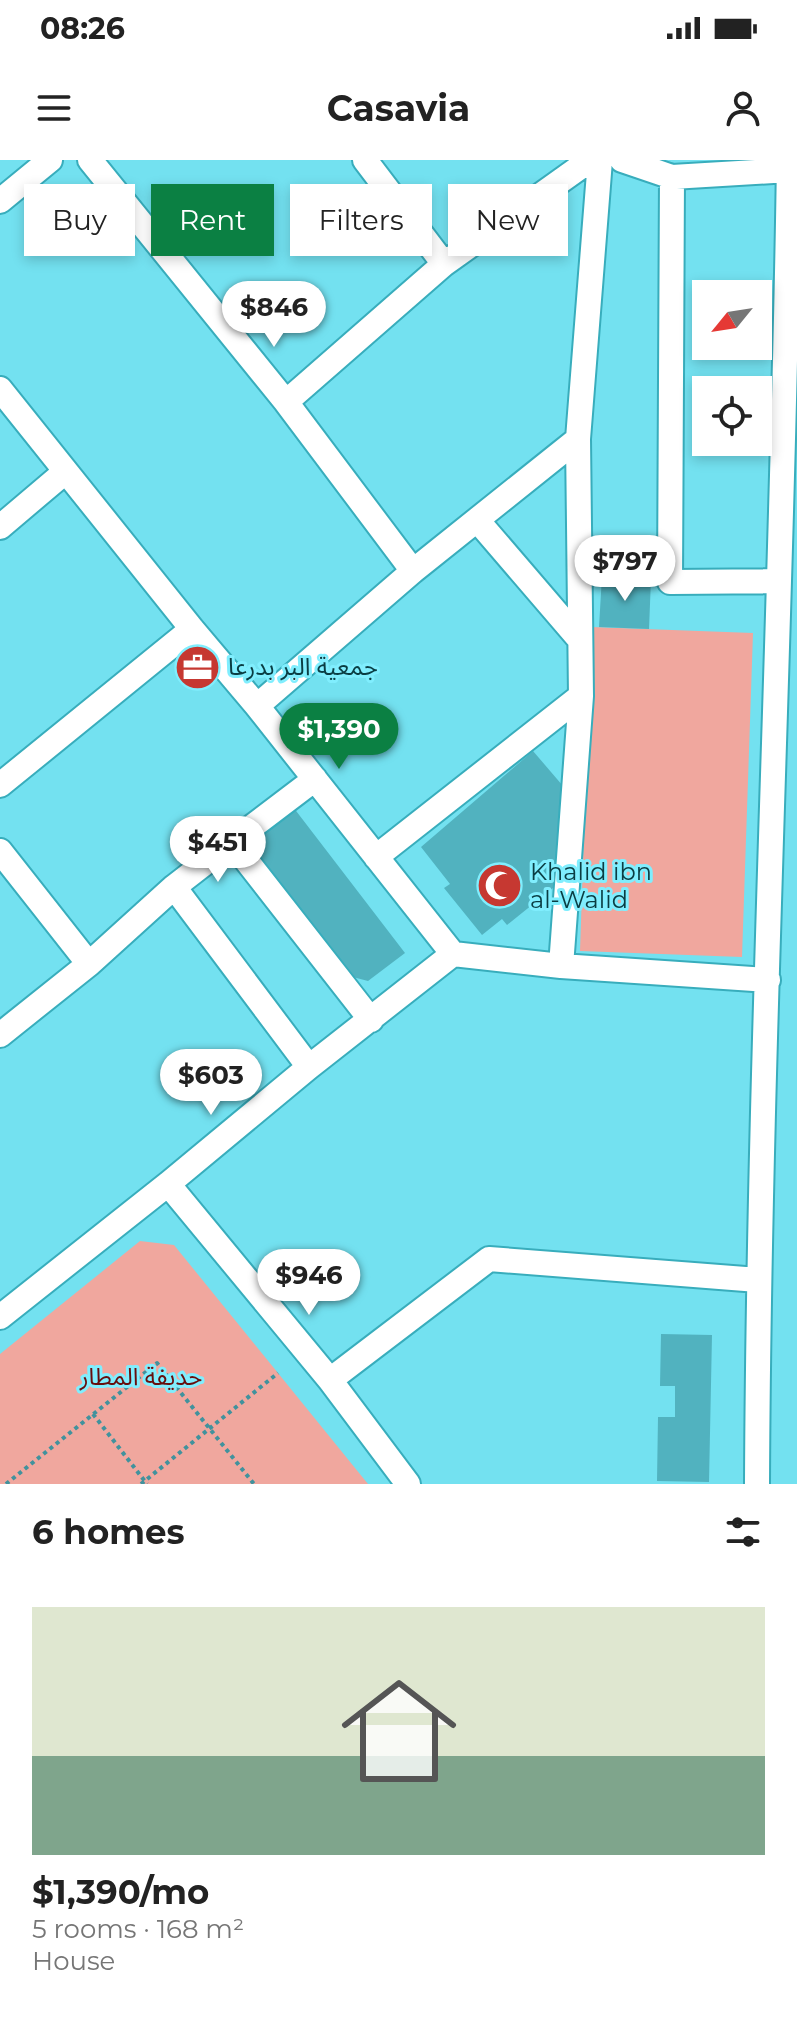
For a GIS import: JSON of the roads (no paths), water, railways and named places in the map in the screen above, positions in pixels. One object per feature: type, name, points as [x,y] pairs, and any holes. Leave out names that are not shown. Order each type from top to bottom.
[{"type":"street","points":[[0,201],[50,160]]},
{"type":"street","points":[[90,160],[286,402],[413,571]]},
{"type":"street","points":[[365,160],[444,264]]},
{"type":"street","points":[[286,402],[444,264],[590,160]]},
{"type":"street","points":[[561,966],[581,696],[578,439],[600,160]]},
{"type":"street","points":[[622,160],[672,177],[789,165],[758,1280],[757,1484]]},
{"type":"street","points":[[672,177],[670,582],[778,581]]},
{"type":"street","points":[[0,389],[453,954]]},
{"type":"street","points":[[257,706],[413,571],[578,439]]},
{"type":"street","points":[[0,527],[65,472]]},
{"type":"street","points":[[477,520],[580,640]]},
{"type":"street","points":[[0,785],[192,629]]},
{"type":"street","points":[[376,857],[581,696]]},
{"type":"street","points":[[0,1035],[89,964],[174,887],[315,779]]},
{"type":"street","points":[[232,842],[371,1020]]},
{"type":"street","points":[[0,851],[89,964]]},
{"type":"street","points":[[174,887],[309,1067]]},
{"type":"street","points":[[0,1317],[453,954],[561,966],[768,980]]},
{"type":"street","points":[[168,1184],[330,1380],[408,1484]]},
{"type":"street","points":[[330,1380],[489,1259],[758,1280]]},
{"type":"place","name":"جمعية البر بدرعا","points":[[197,667]]},
{"type":"place","name":"Khalid ibn al-Walid","points":[[499,886]]},
{"type":"park label","name":"حديفة المطار","points":[[141,1377]]}]
